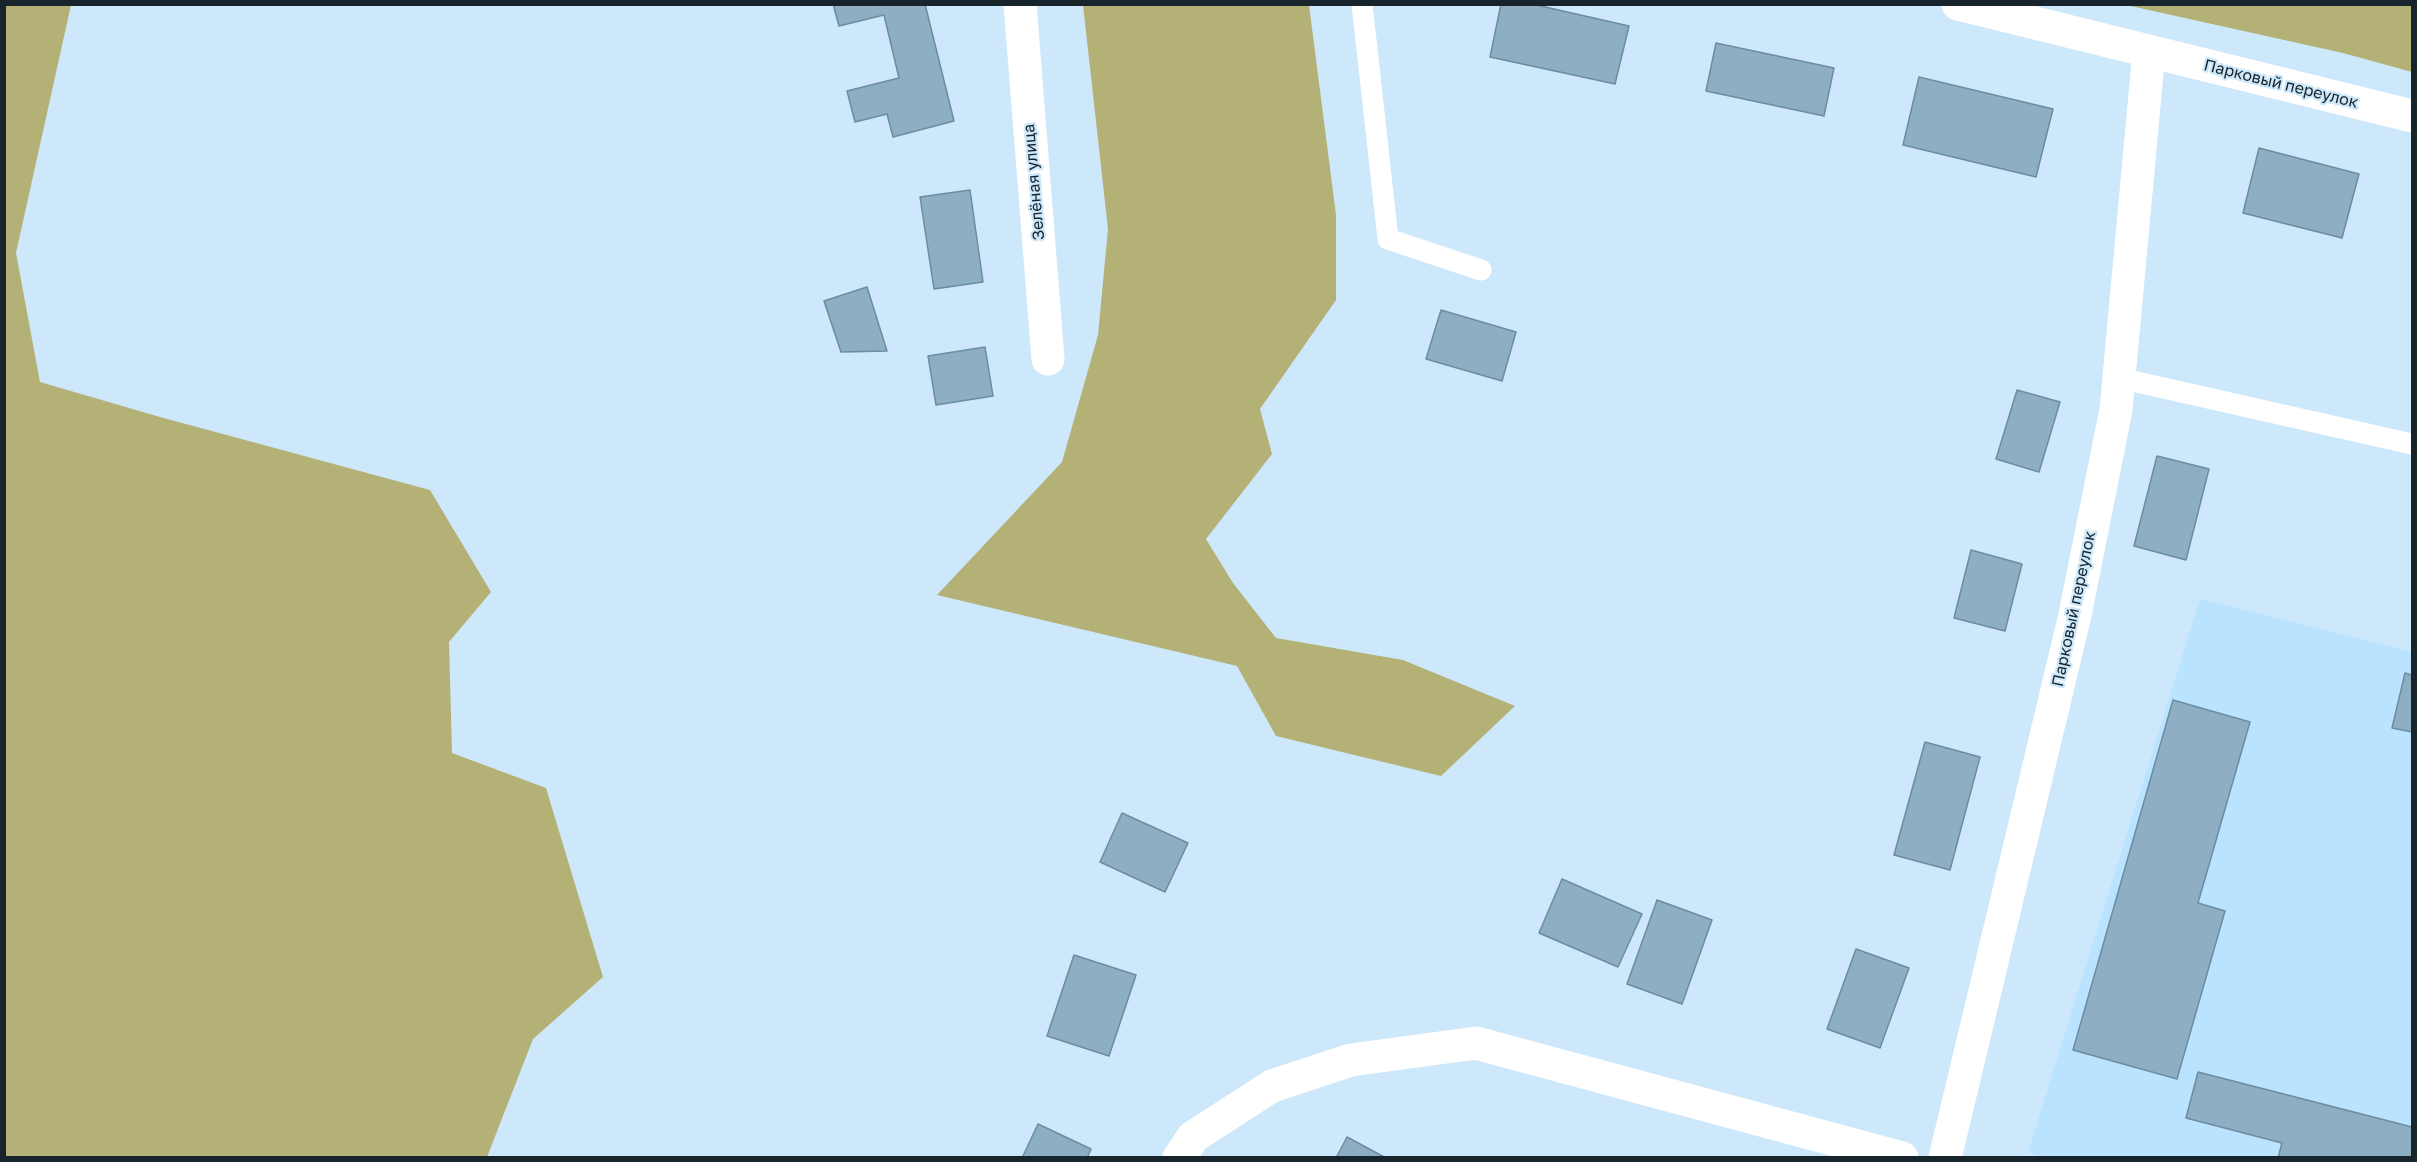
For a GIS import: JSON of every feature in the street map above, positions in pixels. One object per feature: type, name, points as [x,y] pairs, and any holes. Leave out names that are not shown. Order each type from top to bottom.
[{"type":"street","name":"Зелёная улица","points":[[1020,4],[1048,359]]},
{"type":"street","name":"Парковый переулок","points":[[1958,4],[2412,116]]},
{"type":"street","name":"Парковый переулок","points":[[1945,1158],[2074,615],[2116,410],[2149,51]]},
{"type":"street","points":[[1179,1158],[1193,1137],[1272,1086],[1351,1060],[1476,1043],[1902,1158]]},
{"type":"lane","points":[[1362,4],[1388,239],[1481,270]]},
{"type":"lane","points":[[2119,378],[2412,444]]},
{"type":"shaded area","points":[[5,4],[71,5],[16,253],[40,382],[430,490],[491,592],[449,642],[452,753],[546,788],[603,977],[533,1039],[487,1157],[5,1157]]},
{"type":"shaded area","points":[[1083,5],[1309,5],[1336,215],[1336,300],[1260,409],[1272,454],[1206,539],[1233,583],[1276,638],[1403,660],[1515,706],[1441,776],[1276,736],[1237,666],[937,595],[1062,462],[1098,335],[1108,229]]},
{"type":"shaded area","points":[[2126,5],[2412,5],[2412,72],[2343,53]]},
{"type":"shaded area","points":[[2200,599],[2412,652],[2412,1157],[2044,1158],[2028,1152]]},
{"type":"building","points":[[833,4],[925,4],[954,121],[893,137],[887,114],[855,122],[847,91],[899,78],[884,15],[839,26]]},
{"type":"building","points":[[1501,4],[1532,4],[1629,26],[1615,84],[1490,57]]},
{"type":"building","points":[[1716,43],[1834,68],[1824,116],[1706,91]]},
{"type":"building","points":[[1919,77],[2053,109],[2036,177],[1903,145]]},
{"type":"building","points":[[2259,148],[2359,174],[2342,238],[2243,213]]},
{"type":"building","points":[[970,190],[983,282],[934,289],[920,197]]},
{"type":"building","points":[[867,287],[887,351],[841,352],[824,301]]},
{"type":"building","points":[[1441,310],[1516,332],[1502,381],[1426,359]]},
{"type":"building","points":[[985,347],[993,396],[936,405],[928,356]]},
{"type":"building","points":[[2017,390],[2060,402],[2039,472],[1996,459]]},
{"type":"building","points":[[2157,456],[2209,469],[2186,560],[2134,546]]},
{"type":"building","points":[[1971,550],[2022,564],[2005,631],[1954,618]]},
{"type":"building","points":[[2405,673],[2412,675],[2412,732],[2392,728]]},
{"type":"building","points":[[2173,700],[2250,722],[2198,903],[2225,911],[2177,1079],[2073,1050]]},
{"type":"building","points":[[1925,742],[1980,757],[1950,870],[1894,855]]},
{"type":"building","points":[[1122,813],[1188,843],[1165,892],[1100,862]]},
{"type":"building","points":[[1562,879],[1642,914],[1618,967],[1539,933]]},
{"type":"building","points":[[1657,900],[1712,920],[1682,1004],[1627,984]]},
{"type":"building","points":[[1856,949],[1909,968],[1880,1048],[1827,1029]]},
{"type":"building","points":[[1074,955],[1136,975],[1109,1056],[1047,1036]]},
{"type":"building","points":[[2198,1072],[2412,1127],[2412,1158],[2278,1158],[2282,1143],[2186,1118]]},
{"type":"building","points":[[1038,1124],[1091,1149],[1087,1158],[1022,1158]]},
{"type":"building","points":[[1347,1137],[1386,1158],[1336,1158]]}]
